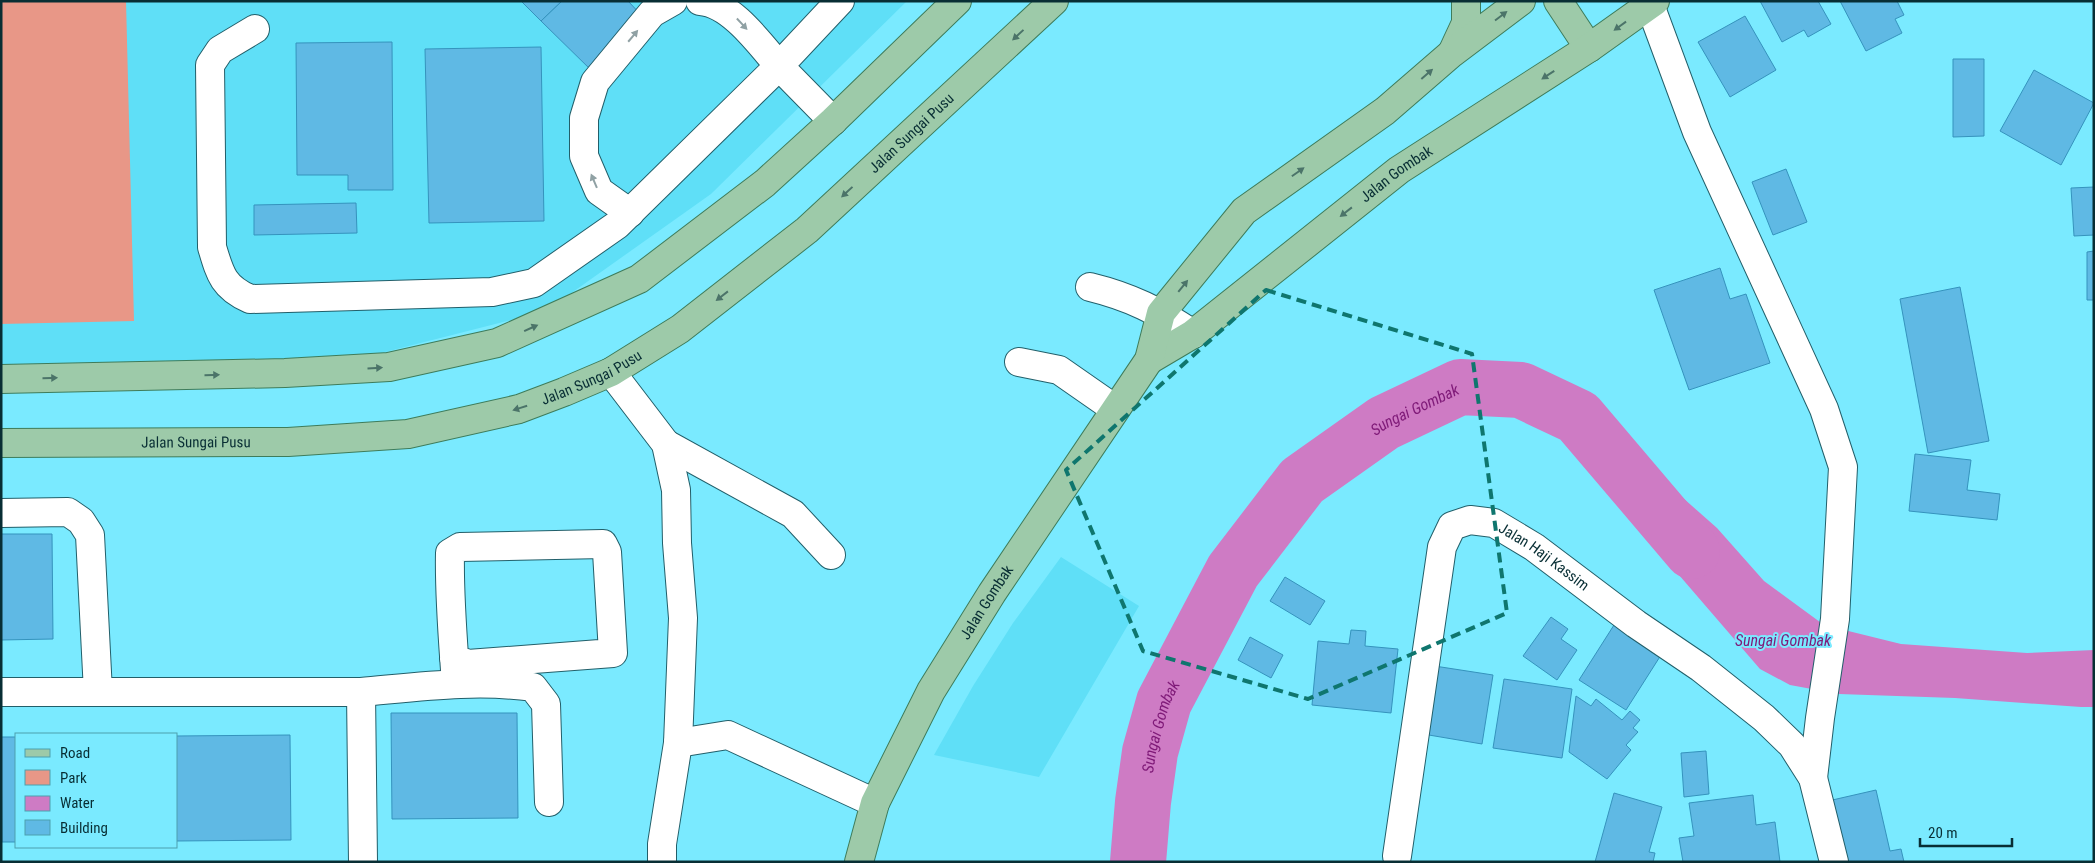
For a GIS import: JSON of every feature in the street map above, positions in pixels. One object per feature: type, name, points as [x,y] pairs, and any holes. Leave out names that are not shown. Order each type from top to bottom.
[{"type":"main road","points":[[1,379],[285,373],[389,367],[497,344],[640,279],[765,183],[958,1]]},
{"type":"main road","name":"Jalan Sungai Pusu","points":[[1,444],[288,442],[408,434],[519,409],[611,372],[680,329],[807,230],[1054,1]]},
{"type":"main road","points":[[1452,53],[1466,23],[1466,1]]},
{"type":"main road","name":"Jalan Gombak","points":[[859,862],[875,803],[931,692],[997,585],[1149,360],[1162,313],[1244,211],[1385,111],[1452,53],[1521,1]]},
{"type":"main road","points":[[1558,1],[1590,48]]},
{"type":"main road","name":"Jalan Gombak","points":[[1149,360],[1193,334],[1399,170],[1590,48],[1651,2]]},
{"type":"street","points":[[630,213],[599,191],[584,156],[584,118],[595,82],[652,13],[673,1]]},
{"type":"street","points":[[700,1],[706,2],[737,18],[779,66],[832,121]]},
{"type":"street","points":[[255,29],[220,50],[210,65],[212,247],[219,271],[233,292],[250,299],[492,292],[534,283],[617,225],[779,66],[840,1]]},
{"type":"street","points":[[1651,2],[1697,132],[1824,409],[1843,467],[1835,619],[1813,778]]},
{"type":"street","points":[[1090,287],[1112,293],[1162,313],[1193,334]]},
{"type":"street","points":[[1019,362],[1059,370],[1115,409]]},
{"type":"street","points":[[611,372],[666,444],[793,514],[831,556]]},
{"type":"street","points":[[662,862],[662,844],[678,743],[683,618],[676,543],[676,490],[666,444]]},
{"type":"street","points":[[1,513],[68,512],[81,521],[90,535],[98,692]]},
{"type":"street","name":"Jalan Haji Kassim","points":[[1397,856],[1442,548],[1452,526],[1470,520],[1494,523],[1534,547],[1636,624],[1701,668],[1764,718],[1792,744],[1813,778],[1834,862]]},
{"type":"street","points":[[1,692],[360,692],[455,671],[468,664],[613,653],[607,552],[603,544],[460,547],[450,553],[449,589],[455,671]]},
{"type":"street","points":[[455,671],[501,683],[533,688],[546,704],[550,802]]},
{"type":"street","points":[[360,692],[363,862]]},
{"type":"street","points":[[678,743],[728,734],[875,803]]},
{"type":"highlighted area","points":[[1266,290],[1472,354],[1507,613],[1308,699],[1143,651],[1066,470]]},
{"type":"shaded area","points":[[1,1],[907,1],[711,194],[546,311],[342,363],[1,365]]},
{"type":"shaded area","points":[[1061,557],[1139,606],[1039,777],[934,755],[973,686],[1013,623]]},
{"type":"green space","points":[[1,1],[126,1],[134,321],[1,324]]},
{"type":"water","name":"Sungai Gombak","points":[[1657,475],[1717,528],[1764,581],[1824,625],[1901,644],[2027,653],[2094,650],[2094,707],[1955,698],[1839,694],[1790,685],[1760,669],[1629,517],[1642,493]]},
{"type":"building","points":[[521,1],[562,1],[541,21]]},
{"type":"building","points":[[562,1],[628,1],[645,19],[592,71],[541,21]]},
{"type":"building","points":[[1760,1],[1818,1],[1831,24],[1808,37],[1804,30],[1782,42]]},
{"type":"building","points":[[1840,1],[1897,1],[1904,15],[1895,19],[1902,33],[1866,51]]},
{"type":"building","points":[[1745,16],[1776,70],[1730,97],[1698,42]]},
{"type":"building","points":[[392,42],[393,190],[348,190],[348,175],[297,175],[296,43]]},
{"type":"building","points":[[541,47],[544,221],[429,223],[425,49]]},
{"type":"building","points":[[1953,59],[1984,59],[1984,136],[1953,137]]},
{"type":"building","points":[[2034,70],[2094,103],[2061,165],[2000,131]]},
{"type":"building","points":[[1786,169],[1807,222],[1773,235],[1752,182]]},
{"type":"building","points":[[2094,187],[2094,235],[2074,236],[2071,188]]},
{"type":"building","points":[[356,203],[357,233],[254,235],[254,205]]},
{"type":"building","points":[[2094,251],[2094,300],[2087,300],[2087,252]]},
{"type":"building","points":[[1720,268],[1730,299],[1746,294],[1770,363],[1689,390],[1654,290]]},
{"type":"building","points":[[1960,287],[1989,441],[1928,453],[1900,299]]},
{"type":"building","points":[[1915,454],[1971,460],[1967,490],[2000,494],[1997,520],[1909,511]]},
{"type":"building","points":[[1,534],[52,534],[53,639],[1,640]]},
{"type":"building","points":[[1285,577],[1325,601],[1310,625],[1270,601]]},
{"type":"building","points":[[1551,617],[1568,629],[1561,639],[1577,650],[1557,680],[1523,656]]},
{"type":"building","points":[[1614,625],[1661,655],[1626,710],[1579,680]]},
{"type":"building","points":[[1351,630],[1366,631],[1365,646],[1398,649],[1391,713],[1312,705],[1318,641],[1349,644]]},
{"type":"building","points":[[1250,637],[1283,655],[1271,678],[1238,660]]},
{"type":"building","points":[[1428,665],[1493,675],[1482,744],[1417,733]]},
{"type":"building","points":[[1504,679],[1572,689],[1562,758],[1493,748]]},
{"type":"building","points":[[1576,696],[1591,706],[1596,699],[1622,720],[1630,711],[1640,720],[1633,728],[1638,732],[1626,745],[1631,750],[1607,779],[1569,752]]},
{"type":"building","points":[[391,713],[517,713],[518,818],[392,819]]},
{"type":"building","points":[[290,735],[291,840],[178,841],[178,736]]},
{"type":"building","points":[[1,737],[15,737],[15,842],[2,842]]},
{"type":"building","points":[[1706,751],[1709,794],[1684,797],[1681,753]]},
{"type":"building","points":[[1876,790],[1890,851],[1901,849],[1904,862],[1842,862],[1828,801]]},
{"type":"building","points":[[1614,793],[1662,807],[1649,852],[1655,853],[1653,862],[1595,862]]},
{"type":"building","points":[[1753,795],[1756,825],[1775,822],[1780,862],[1683,862],[1679,838],[1694,836],[1689,803]]},
{"type":"waterway","name":"Sungai Gombak","points":[[1138,862],[1143,802],[1150,752],[1164,702],[1233,571],[1302,481],[1384,423],[1460,387],[1521,390],[1578,417],[1692,551]]}]
